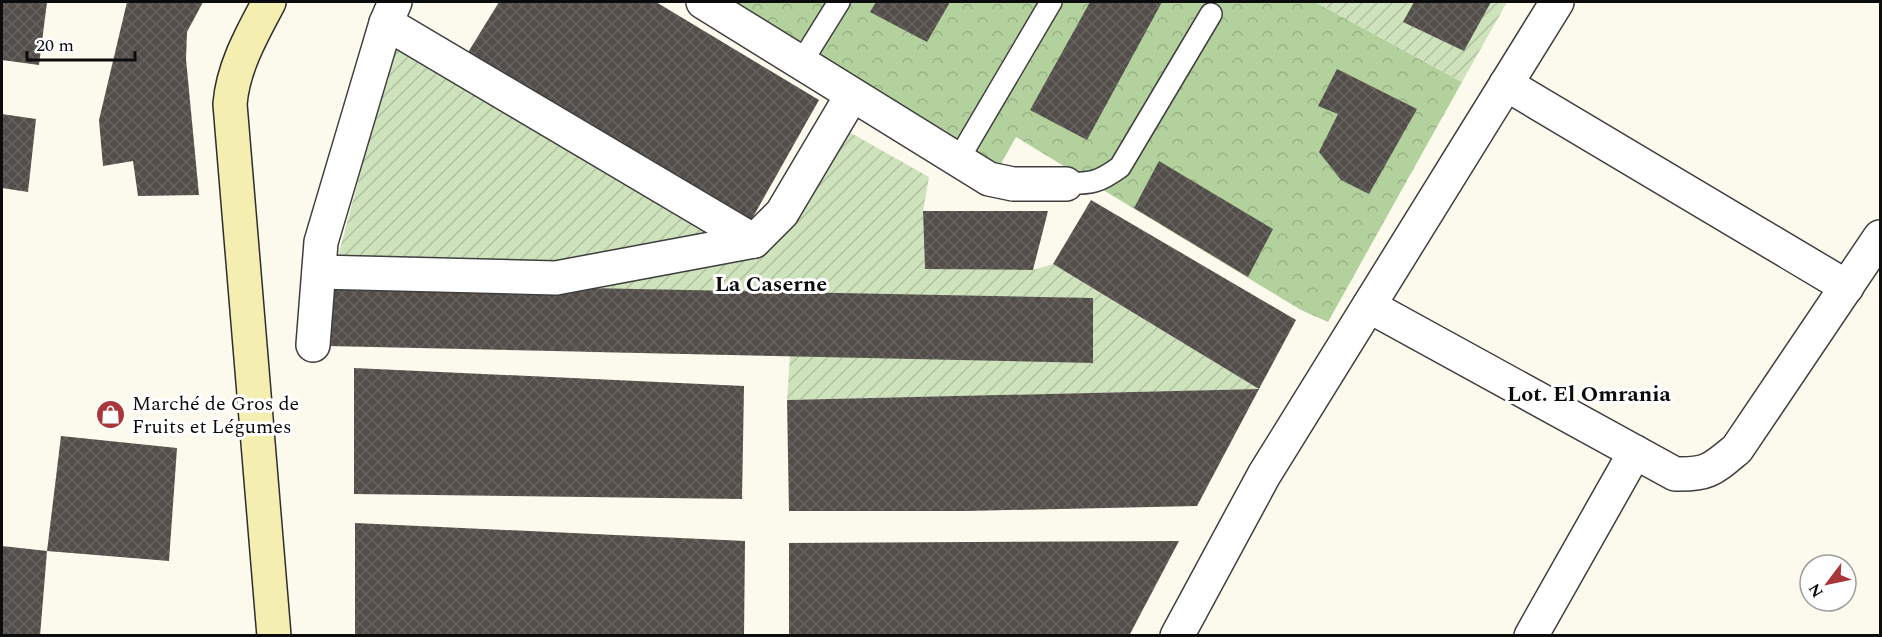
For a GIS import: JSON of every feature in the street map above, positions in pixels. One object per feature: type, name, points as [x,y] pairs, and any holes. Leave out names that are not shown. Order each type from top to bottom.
[{"type":"street","points":[[269,2],[242,55],[231,92],[230,104],[274,636]]},
{"type":"street","points":[[703,2],[989,179],[1013,184],[1066,184]]},
{"type":"street","points":[[1177,636],[1264,475],[1557,2]]},
{"type":"street","points":[[313,345],[321,242],[391,12],[754,241]]},
{"type":"street","points":[[1506,84],[1847,287]]},
{"type":"street","points":[[319,272],[556,278],[754,241],[782,213],[852,95]]},
{"type":"street","points":[[1369,306],[1675,474],[1696,475],[1714,468],[1737,449],[1881,237]]},
{"type":"street","points":[[1531,636],[1635,452]]},
{"type":"lane","points":[[801,63],[838,2]]},
{"type":"lane","points":[[958,160],[1052,2]]},
{"type":"lane","points":[[1066,184],[1098,181],[1120,167],[1211,14]]},
{"type":"green space","points":[[721,2],[1315,2],[1462,82],[1328,322],[1301,310],[1016,137],[998,169]]},
{"type":"green space","points":[[1315,2],[1507,2],[1462,82]]},
{"type":"green space","points":[[395,44],[717,237],[547,265],[337,260]]},
{"type":"green space","points":[[849,132],[929,177],[923,211],[925,269],[1033,270],[1053,264],[1259,389],[787,400],[790,356],[585,352],[580,288],[760,257],[790,229]]},
{"type":"building","points":[[2,2],[47,2],[39,65],[2,60]]},
{"type":"building","points":[[127,2],[203,2],[187,32],[186,59],[199,195],[138,196],[133,161],[103,166],[99,120]]},
{"type":"building","points":[[499,2],[656,2],[819,100],[749,224],[467,54]]},
{"type":"building","points":[[876,2],[950,2],[927,42],[870,12]]},
{"type":"building","points":[[1090,2],[1162,2],[1087,140],[1030,110]]},
{"type":"building","points":[[1414,2],[1491,2],[1464,51],[1403,22]]},
{"type":"building","points":[[1337,69],[1417,109],[1369,194],[1341,180],[1319,152],[1338,114],[1318,106]]},
{"type":"building","points":[[2,114],[36,119],[28,192],[2,188]]},
{"type":"building","points":[[1159,161],[1273,229],[1248,277],[1134,208]]},
{"type":"building","points":[[1091,200],[1296,320],[1259,389],[1053,264]]},
{"type":"building","points":[[923,211],[1048,211],[1033,270],[925,269]]},
{"type":"building","points":[[330,283],[1093,298],[1093,363],[327,346]]},
{"type":"building","points":[[354,368],[744,386],[742,499],[354,494]]},
{"type":"building","points":[[1259,389],[1197,506],[966,511],[789,511],[787,400]]},
{"type":"building","points":[[61,436],[177,448],[169,561],[47,551]]},
{"type":"building","points":[[355,523],[745,541],[744,636],[355,636]]},
{"type":"building","points":[[1179,541],[1129,636],[789,636],[789,543]]},
{"type":"building","points":[[2,546],[47,551],[40,636],[2,636]]},
{"type":"place","name":"Marché de Gros de Fruits et Légumes","points":[[111,415]]},
{"type":"district","name":"La Caserne","points":[[771,284]]},
{"type":"district","name":"Lot. El Omrania","points":[[1589,394]]}]
